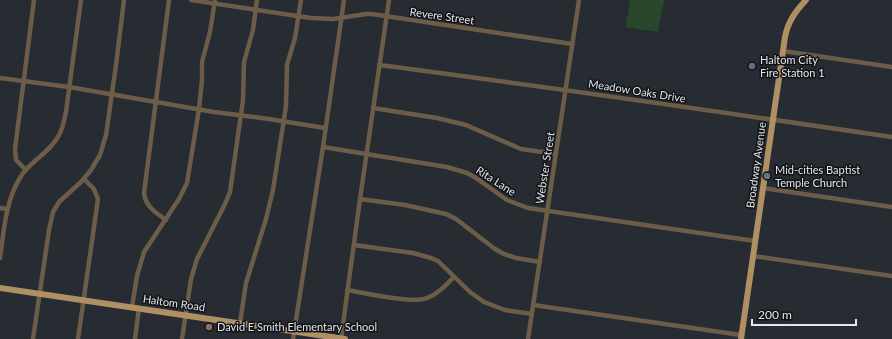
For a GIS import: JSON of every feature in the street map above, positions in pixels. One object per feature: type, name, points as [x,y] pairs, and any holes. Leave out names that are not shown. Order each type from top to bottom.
[{"type":"main road","points":[[797,10],[798,0]]},
{"type":"main road","name":"Broadway Avenue","points":[[741,337],[787,27],[797,10],[806,0]]},
{"type":"main road","name":"Haltom Road","points":[[0,288],[343,339]]},
{"type":"street","points":[[26,170],[18,162],[15,156],[34,0]]},
{"type":"street","points":[[0,258],[8,209],[19,180],[26,170],[48,150],[60,135],[66,112],[81,0]]},
{"type":"street","points":[[33,339],[53,212],[59,202],[84,179],[100,155],[103,147],[112,94],[124,0]]},
{"type":"street","points":[[166,220],[151,209],[144,193],[168,0]]},
{"type":"street","name":"Revere Street","points":[[191,0],[215,2],[299,16],[333,19],[366,14],[572,44]]},
{"type":"street","points":[[182,339],[191,279],[197,259],[230,192],[244,88],[244,62],[253,30],[257,0]]},
{"type":"street","points":[[240,323],[246,283],[266,219],[273,190],[286,106],[287,65],[295,38],[301,0]]},
{"type":"street","points":[[293,339],[344,0]]},
{"type":"street","points":[[343,339],[347,290],[389,0]]},
{"type":"street","name":"Webster Street","points":[[528,339],[579,0]]},
{"type":"street","points":[[132,307],[137,276],[144,252],[166,220],[187,183],[199,109],[202,62],[210,32],[215,2]]},
{"type":"street","points":[[783,51],[892,67]]},
{"type":"street","name":"Meadow Oaks Drive","points":[[379,65],[566,89],[892,137]]},
{"type":"street","points":[[0,78],[69,87],[325,128]]},
{"type":"street","points":[[373,108],[437,118],[466,125],[521,149],[556,154]]},
{"type":"street","name":"Rita Lane","points":[[323,147],[438,165],[467,173],[512,202],[528,208],[755,240]]},
{"type":"street","points":[[78,339],[98,200],[94,189],[84,179]]},
{"type":"street","points":[[763,188],[892,207]]},
{"type":"street","points":[[360,200],[405,205],[446,214],[462,223],[495,249],[504,254],[516,258],[540,262]]},
{"type":"street","points":[[0,208],[8,209]]},
{"type":"street","points":[[354,245],[422,255],[438,261],[470,292],[484,302],[505,310],[532,314]]},
{"type":"street","points":[[753,256],[892,276]]},
{"type":"street","points":[[347,290],[410,300],[422,300],[439,291],[454,277]]},
{"type":"street","points":[[533,305],[741,337]]},
{"type":"street","points":[[135,339],[139,308]]},
{"type":"green space","points":[[630,0],[664,0],[658,32],[626,27]]},
{"type":"place","name":"Haltom City Fire Station 1","points":[[752,66]]},
{"type":"place","name":"Mid-cities Baptist Temple Church","points":[[767,176]]},
{"type":"place","name":"David E Smith Elementary School","points":[[209,327]]}]
